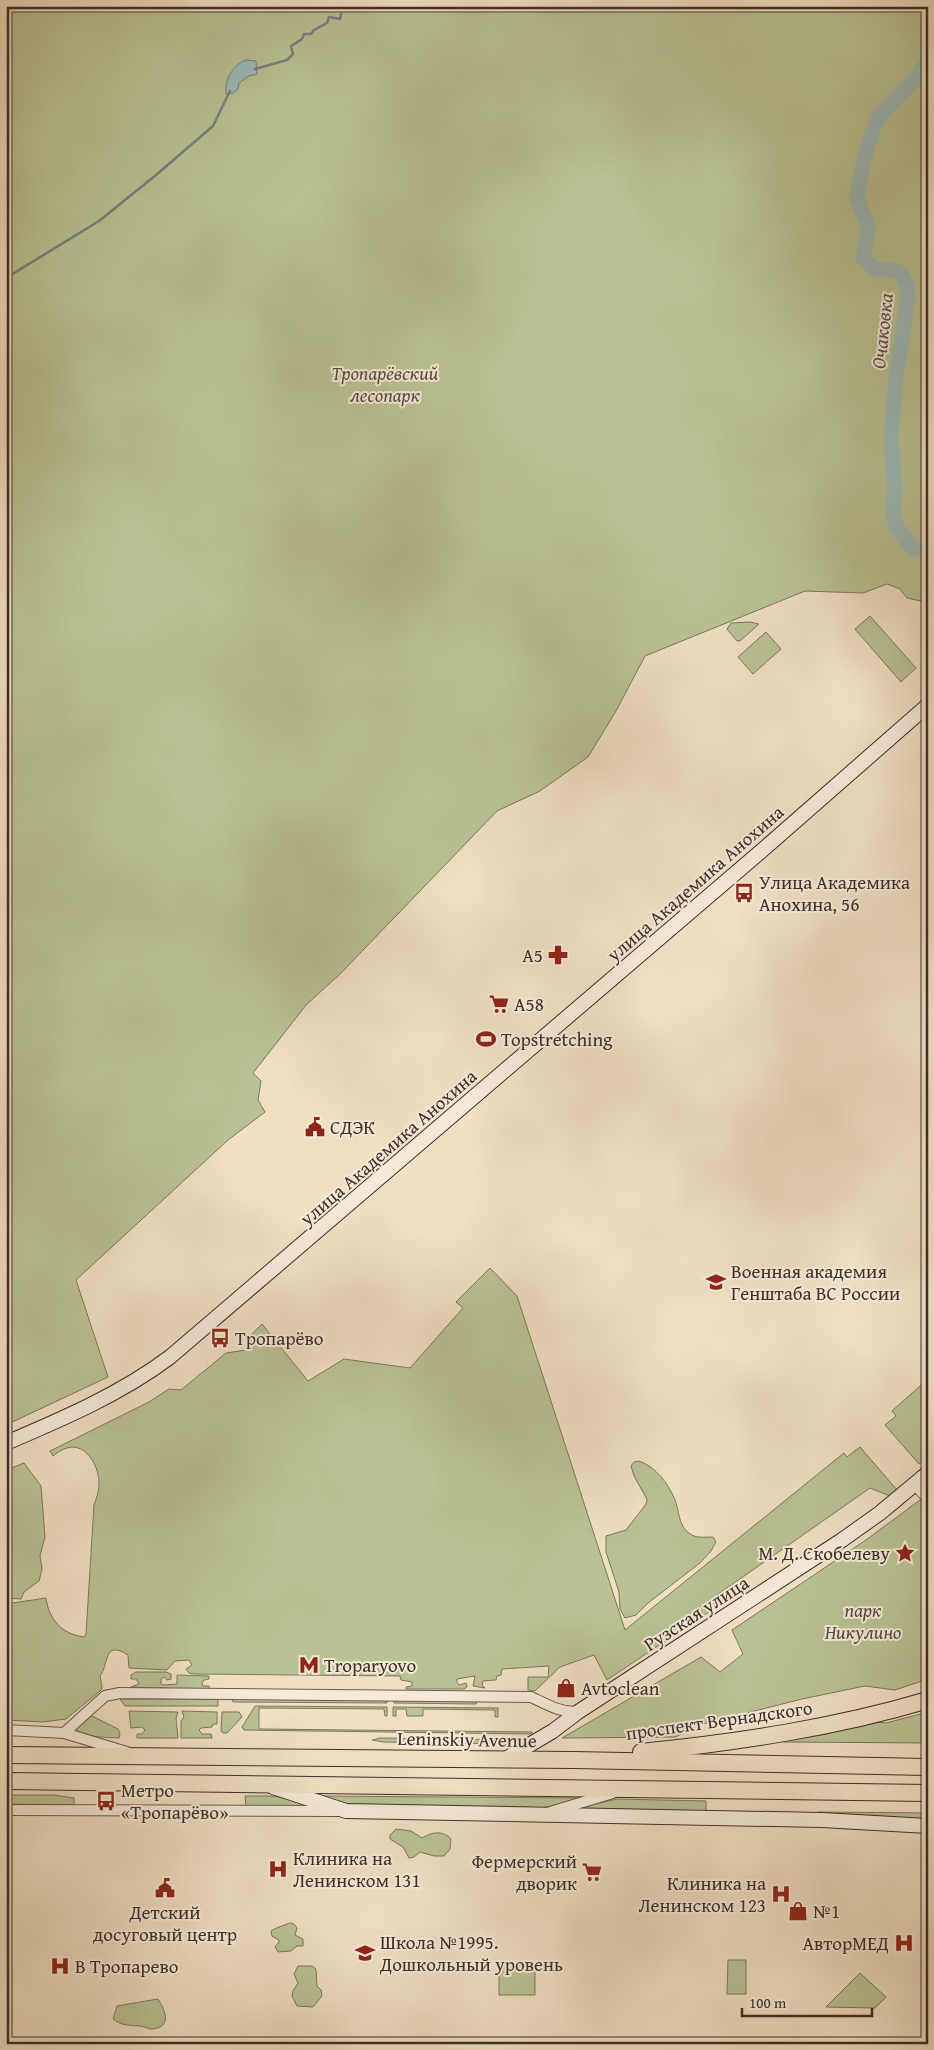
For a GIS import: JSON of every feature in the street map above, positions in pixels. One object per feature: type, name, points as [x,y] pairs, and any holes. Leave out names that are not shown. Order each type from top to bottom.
[{"type":"main road","name":"проспект Вернадского","points":[[574,1760],[765,1737],[887,1712],[928,1700]]},
{"type":"main road","name":"Leninskiy Avenue","points":[[6,1754],[147,1757],[574,1760],[928,1767]]},
{"type":"main road","points":[[6,1782],[928,1793]]},
{"type":"street","name":"улица Академика Анохина","points":[[6,1443],[109,1395],[141,1377],[170,1357],[928,706]]},
{"type":"street","name":"Рузская улица","points":[[504,1760],[553,1731],[578,1712],[861,1527],[928,1473]]},
{"type":"street","points":[[914,1485],[928,1499]]},
{"type":"street","points":[[64,1732],[105,1696],[120,1693],[531,1697],[558,1709],[578,1712]]},
{"type":"street","points":[[6,1730],[64,1732],[147,1757]]},
{"type":"street","points":[[263,1784],[346,1811]]},
{"type":"street","points":[[539,1815],[625,1790]]},
{"type":"street","points":[[6,1810],[346,1811],[822,1820],[928,1826]]},
{"type":"green space","name":"Тропарёвский лесопарк","points":[[6,6],[928,6],[928,605],[925,602],[907,598],[900,589],[887,584],[863,593],[805,591],[645,656],[616,711],[588,757],[540,791],[497,811],[341,973],[306,1005],[253,1073],[261,1081],[258,1100],[265,1112],[228,1140],[76,1280],[108,1377],[6,1425]]},
{"type":"green space","points":[[870,616],[916,668],[901,682],[855,629]]},
{"type":"green space","points":[[750,622],[759,624],[740,641],[737,641],[727,629],[731,623]]},
{"type":"green space","points":[[766,632],[781,649],[753,674],[738,657]]},
{"type":"green space","points":[[490,1268],[517,1296],[625,1630],[844,1453],[847,1457],[860,1447],[897,1490],[890,1496],[870,1488],[717,1595],[722,1603],[607,1680],[594,1655],[560,1667],[535,1691],[528,1690],[528,1677],[548,1677],[549,1666],[502,1669],[501,1675],[497,1676],[496,1680],[483,1681],[482,1685],[485,1688],[473,1686],[475,1676],[457,1679],[459,1685],[466,1683],[467,1687],[464,1689],[406,1689],[406,1687],[412,1686],[412,1682],[401,1680],[400,1676],[195,1674],[189,1673],[186,1669],[192,1665],[189,1660],[175,1661],[167,1670],[129,1668],[128,1655],[114,1650],[108,1655],[100,1676],[101,1690],[66,1719],[43,1722],[6,1720],[6,1604],[46,1598],[50,1613],[58,1625],[69,1633],[84,1637],[86,1634],[94,1505],[99,1490],[99,1478],[95,1464],[81,1449],[67,1448],[53,1456],[50,1451],[149,1402],[169,1389],[181,1390],[226,1353],[253,1349],[250,1336],[262,1324],[308,1381],[344,1359],[410,1368],[463,1308],[456,1302]]},
{"type":"green space","points":[[928,1379],[928,1439],[924,1443],[928,1458],[919,1464],[885,1425],[896,1416],[892,1411]]},
{"type":"green space","points":[[639,1461],[656,1471],[665,1482],[675,1500],[680,1520],[685,1529],[696,1537],[713,1537],[716,1542],[700,1563],[648,1603],[636,1615],[625,1618],[620,1609],[619,1592],[606,1552],[606,1536],[626,1530],[646,1504],[647,1499],[634,1476],[631,1466],[634,1462]]},
{"type":"green space","points":[[24,1463],[41,1486],[45,1537],[40,1556],[42,1569],[39,1581],[24,1592],[21,1599],[6,1598],[6,1470]]},
{"type":"green space","name":"парк Никулино","points":[[928,1494],[928,1679],[895,1690],[865,1686],[802,1699],[695,1726],[676,1737],[562,1738],[701,1657],[720,1672],[743,1654],[732,1630],[866,1540]]},
{"type":"green space","points":[[136,1672],[166,1672],[171,1674],[171,1679],[167,1680],[164,1677],[161,1679],[161,1684],[164,1685],[177,1684],[177,1675],[209,1676],[209,1679],[204,1680],[202,1683],[203,1686],[209,1686],[209,1690],[131,1687],[139,1684],[136,1679],[131,1679],[131,1675]]},
{"type":"green space","points":[[120,1699],[218,1699],[218,1706],[125,1706]]},
{"type":"green space","points":[[232,1699],[387,1700],[387,1703],[233,1702]]},
{"type":"green space","points":[[394,1700],[478,1700],[476,1704],[394,1703]]},
{"type":"green space","points":[[255,1706],[387,1707],[387,1716],[385,1716],[384,1709],[259,1708],[259,1729],[532,1732],[532,1734],[244,1730],[242,1727]]},
{"type":"green space","points":[[393,1707],[498,1708],[498,1717],[495,1717],[495,1710],[423,1709],[423,1716],[407,1716],[406,1709],[396,1709],[396,1716],[393,1716]]},
{"type":"green space","points":[[129,1711],[178,1712],[176,1718],[178,1738],[137,1738],[137,1734],[142,1734],[145,1730],[142,1727],[131,1728]]},
{"type":"green space","points":[[182,1711],[217,1712],[217,1724],[199,1730],[202,1734],[211,1734],[212,1738],[181,1738],[181,1721],[184,1717]]},
{"type":"green space","points":[[222,1712],[239,1712],[242,1717],[227,1733],[221,1731]]},
{"type":"green space","points":[[928,1712],[928,1743],[783,1742],[783,1740],[875,1722],[886,1723]]},
{"type":"green space","points":[[90,1715],[118,1729],[119,1738],[90,1736],[75,1729]]},
{"type":"green space","points":[[380,1738],[530,1740],[517,1744],[383,1742],[372,1740]]},
{"type":"green space","points":[[6,1795],[54,1795],[74,1798],[74,1805],[6,1804]]},
{"type":"green space","points":[[245,1796],[273,1796],[307,1803],[308,1806],[246,1807]]},
{"type":"green space","points":[[317,1796],[580,1798],[580,1800],[543,1808],[352,1808]]},
{"type":"green space","points":[[617,1799],[706,1801],[706,1815],[562,1812]]},
{"type":"green space","points":[[818,1812],[928,1813],[928,1820],[818,1816]]},
{"type":"green space","points":[[396,1829],[411,1831],[422,1838],[433,1833],[444,1834],[451,1839],[450,1849],[444,1856],[434,1856],[420,1852],[414,1857],[409,1858],[403,1847],[390,1839],[390,1835]]},
{"type":"green space","points":[[290,1923],[294,1924],[297,1928],[295,1935],[303,1939],[303,1946],[297,1946],[291,1951],[278,1952],[275,1947],[279,1940],[272,1936],[271,1931]]},
{"type":"green space","points":[[728,1960],[746,1960],[746,1994],[727,1994]]},
{"type":"green space","points":[[499,1965],[535,1966],[535,1995],[499,1995]]},
{"type":"green space","points":[[298,1966],[312,1966],[316,1969],[317,1986],[321,1990],[322,1996],[313,2007],[297,2006],[292,1996],[298,1983],[294,1974]]},
{"type":"green space","points":[[860,1973],[886,1997],[875,2008],[826,2007]]},
{"type":"green space","points":[[158,1999],[165,2013],[165,2022],[158,2028],[151,2029],[126,2025],[113,2019],[117,2006]]},
{"type":"water","points":[[246,60],[256,61],[257,74],[249,76],[239,83],[238,89],[233,93],[226,94],[226,83],[230,74],[237,65]]},
{"type":"waterway","points":[[255,69],[287,60],[293,54],[291,46],[302,39],[304,34],[311,34],[314,30],[327,23],[329,17],[340,19],[342,10],[349,6]]},
{"type":"waterway","name":"Очаковка","points":[[928,35],[928,53]]},
{"type":"waterway","name":"Очаковка","points":[[928,59],[917,77],[880,115],[870,138],[862,168],[857,199],[869,227],[863,258],[875,269],[894,270],[902,274],[907,284],[908,298],[896,377],[891,436],[895,487],[893,515],[897,528],[913,549],[928,550]]},
{"type":"waterway","points":[[6,278],[99,221],[156,175],[213,126],[230,91]]},
{"type":"place","name":"Улица Академика Анохина, 56","points":[[744,893]]},
{"type":"place","name":"А5","points":[[558,955]]},
{"type":"place","name":"А58","points":[[499,1004]]},
{"type":"place","name":"Topstretching","points":[[486,1039]]},
{"type":"place","name":"СДЭК","points":[[315,1127]]},
{"type":"place","name":"Военная академия Генштаба ВС России","points":[[716,1282]]},
{"type":"place","name":"Тропарёво","points":[[220,1338]]},
{"type":"place","name":"М. Д. Скобелеву","points":[[905,1553]]},
{"type":"place","name":"Troparyovo","points":[[309,1665]]},
{"type":"place","name":"Avtoclean","points":[[566,1688]]},
{"type":"place","name":"Метро «Тропарёво»","points":[[106,1801]]},
{"type":"place","name":"Клиника на Ленинском 131","points":[[278,1869]]},
{"type":"place","name":"Фермерский дворик","points":[[592,1872]]},
{"type":"place","name":"Детский досуговый центр","points":[[165,1888]]},
{"type":"place","name":"Клиника на Ленинском 123","points":[[781,1894]]},
{"type":"place","name":"№1","points":[[798,1911]]},
{"type":"place","name":"АвторМЕД","points":[[904,1943]]},
{"type":"place","name":"Школа №1995. Дошкольный уровень","points":[[365,1953]]},
{"type":"place","name":"В Тропарево","points":[[60,1966]]}]
